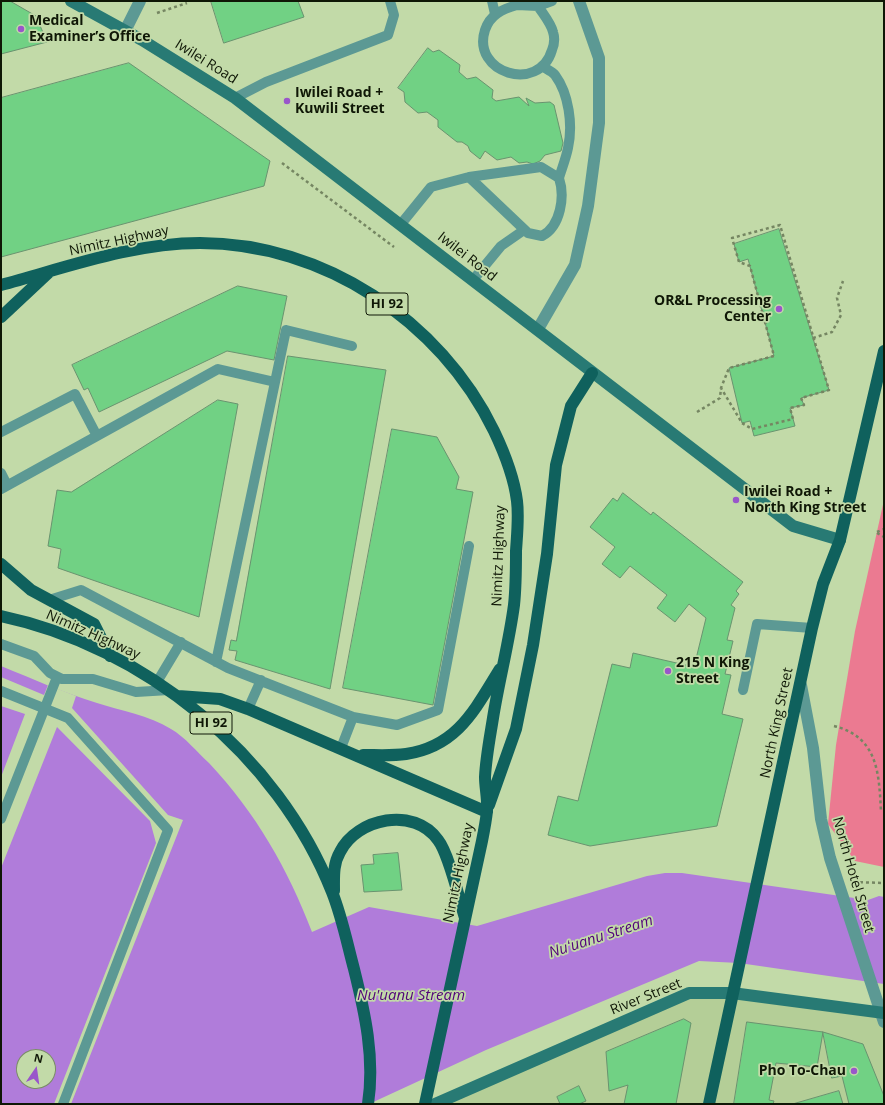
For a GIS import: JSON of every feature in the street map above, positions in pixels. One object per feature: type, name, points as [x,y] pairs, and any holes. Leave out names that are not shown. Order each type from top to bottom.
[{"type":"main road","name":"Nimitz Highway","points":[[1,285],[104,257],[168,244],[201,243],[233,245],[295,258],[326,270],[382,301],[408,320],[437,347],[470,388],[496,436],[509,471],[517,501],[514,604],[493,718],[485,777],[487,812],[429,1101]]},
{"type":"main road","points":[[1,318],[49,272]]},
{"type":"main road","name":"North King Street","points":[[709,1104],[732,993],[801,685],[812,628],[823,584],[840,540],[884,351]]},
{"type":"main road","points":[[173,693],[220,699],[248,709],[487,812],[516,729],[533,645],[546,562],[556,465],[571,406],[592,372]]},
{"type":"main road","points":[[1,564],[31,590],[94,624],[110,656]]},
{"type":"main road","name":"Nimitz Highway","points":[[1,616],[38,626],[110,656],[157,682],[173,693],[227,738],[274,792],[315,856],[334,896],[342,919],[362,998],[370,1049],[368,1104]]},
{"type":"main road","points":[[360,756],[405,754],[433,746],[446,740],[467,721],[504,662]]},
{"type":"main road","points":[[334,896],[336,860],[341,850],[353,836],[362,828],[373,823],[396,820],[409,821],[427,830],[439,840],[466,919]]},
{"type":"street","name":"Iwilei Road","points":[[71,1],[125,31],[235,98],[793,526],[840,540]]},
{"type":"street","points":[[125,31],[140,1]]},
{"type":"street","points":[[538,329],[575,265],[588,206],[599,123],[599,58],[579,1]]},
{"type":"street","name":"North Hotel Street","points":[[801,685],[813,748],[821,819],[840,892],[883,1016]]},
{"type":"street","name":"River Street","points":[[429,1101],[689,993],[732,993],[883,1016]]},
{"type":"lane","points":[[235,98],[266,82],[388,35],[394,15],[390,1]]},
{"type":"lane","points":[[492,1],[495,14]]},
{"type":"lane","points":[[538,6],[553,32],[554,44],[550,56],[542,66],[525,75],[513,75],[503,71],[494,65],[487,56],[484,46],[484,35],[487,24],[495,14],[505,8],[517,5],[538,6],[552,1]]},
{"type":"lane","points":[[469,177],[528,233],[542,236],[553,227],[558,219],[561,185],[559,178],[568,147],[570,126],[566,99],[554,74],[542,66]]},
{"type":"lane","points":[[401,224],[431,187],[469,177],[541,167],[559,178]]},
{"type":"lane","points":[[473,280],[501,246],[524,230]]},
{"type":"lane","points":[[216,662],[286,330],[352,346]]},
{"type":"lane","points":[[1,473],[4,487],[218,369],[275,382]]},
{"type":"lane","points":[[1,432],[76,394],[97,436]]},
{"type":"lane","points":[[49,600],[81,590],[216,662],[353,717],[397,725],[438,710],[469,546]]},
{"type":"lane","points":[[742,690],[757,624],[812,628]]},
{"type":"lane","points":[[157,682],[181,642]]},
{"type":"lane","points":[[1,644],[34,656],[57,677],[68,680],[93,679],[136,692],[173,693]]},
{"type":"lane","points":[[1,819],[57,677]]},
{"type":"lane","points":[[248,709],[260,680]]},
{"type":"lane","points":[[1,691],[44,707],[68,718],[168,830],[63,1104]]},
{"type":"lane","points":[[341,748],[353,717]]},
{"type":"path","points":[[157,13],[187,4]]},
{"type":"path","points":[[282,162],[394,247]]},
{"type":"path","points":[[697,412],[720,398],[721,388],[729,368],[774,356],[750,266],[739,262],[732,238],[780,225],[829,390],[801,398],[804,405],[790,408],[793,419],[752,429],[742,423],[721,388]]},
{"type":"path","points":[[813,338],[832,332],[841,315],[837,298],[843,281]]},
{"type":"path","points":[[884,529],[877,532],[884,537]]},
{"type":"path","points":[[834,726],[845,729],[856,735],[872,754],[878,774],[881,812]]},
{"type":"path","points":[[854,882],[884,883]]},
{"type":"shaded area","points":[[884,500],[884,867],[855,861],[828,824],[836,745],[855,631]]},
{"type":"shaded area","points":[[689,993],[884,1013],[884,1104],[435,1104]]},
{"type":"water","points":[[1,666],[73,695],[154,720],[181,736],[226,782],[256,822],[281,864],[303,909],[312,932],[369,907],[477,926],[647,876],[665,873],[682,873],[868,900],[879,896],[884,897],[884,984],[739,963],[699,961],[486,1050],[369,1104],[1,1104]]},
{"type":"pier","points":[[1,677],[44,695],[48,685],[76,696],[72,708],[168,815],[183,820],[71,1104],[54,1104],[156,843],[150,821],[57,727],[1,868],[1,777],[25,714],[1,706]]},
{"type":"building","name":"Medical Examiner’s Office","points":[[1,1],[10,1],[36,16],[47,42],[1,54]]},
{"type":"building","points":[[211,1],[298,1],[304,17],[224,43]]},
{"type":"building","points":[[428,48],[433,52],[439,50],[460,65],[459,72],[467,79],[476,77],[493,90],[492,98],[496,101],[519,97],[529,106],[526,98],[535,103],[550,102],[554,105],[563,143],[561,151],[545,155],[540,161],[533,164],[527,162],[519,163],[511,157],[497,160],[485,151],[480,159],[470,151],[468,146],[462,142],[457,142],[438,127],[438,120],[427,112],[418,113],[405,102],[404,92],[398,88]]},
{"type":"building","points":[[129,63],[270,161],[264,186],[1,257],[1,98]]},
{"type":"building","points":[[779,229],[829,390],[801,398],[804,405],[790,408],[795,426],[754,436],[750,421],[742,423],[729,368],[774,356],[748,259],[739,262],[734,244]]},
{"type":"building","points":[[238,286],[287,296],[274,360],[227,351],[99,412],[88,388],[84,390],[72,365]]},
{"type":"building","points":[[288,356],[386,370],[330,689],[235,660],[237,651],[229,650],[231,640],[236,641]]},
{"type":"building","points":[[218,400],[238,404],[199,617],[58,568],[61,549],[48,546],[57,490],[71,492]]},
{"type":"building","points":[[392,429],[437,437],[459,477],[456,489],[473,492],[433,705],[343,688]]},
{"type":"building","name":"215 N King Street","points":[[623,493],[651,515],[653,512],[743,582],[736,591],[739,594],[731,605],[735,608],[727,640],[733,641],[725,674],[731,675],[722,714],[743,719],[717,826],[590,846],[548,835],[558,796],[578,801],[612,664],[630,668],[633,653],[694,667],[706,618],[689,604],[675,622],[657,608],[667,595],[630,566],[620,578],[602,564],[615,547],[590,527],[613,498],[617,501]]},
{"type":"building","points":[[398,853],[402,890],[364,892],[361,865],[374,864],[373,855]]},
{"type":"building","points":[[684,1019],[691,1023],[676,1104],[624,1104],[628,1085],[609,1091],[606,1052]]},
{"type":"building","points":[[747,1022],[823,1032],[817,1067],[776,1063],[769,1100],[774,1101],[773,1104],[734,1104]]},
{"type":"building","points":[[823,1032],[863,1044],[884,1096],[884,1104],[849,1104],[842,1076],[832,1078]]},
{"type":"building","points":[[579,1086],[586,1101],[579,1104],[560,1104],[557,1097]]},
{"type":"building","points":[[839,1091],[843,1104],[793,1104]]},
{"type":"place","name":"Medical Examiner’s Office","points":[[21,29]]},
{"type":"place","name":"Iwilei Road + Kuwili Street","points":[[287,101]]},
{"type":"place","name":"OR&L Processing Center","points":[[779,309]]},
{"type":"place","name":"Iwilei Road + North King Street","points":[[736,500]]},
{"type":"place","name":"215 N King Street","points":[[668,671]]},
{"type":"place","name":"Pho To-Chau","points":[[854,1071]]},
{"type":"water label","name":"Nuʻuanu Stream","points":[[601,937]]},
{"type":"water label","name":"Nu'uanu Stream","points":[[411,996]]}]
